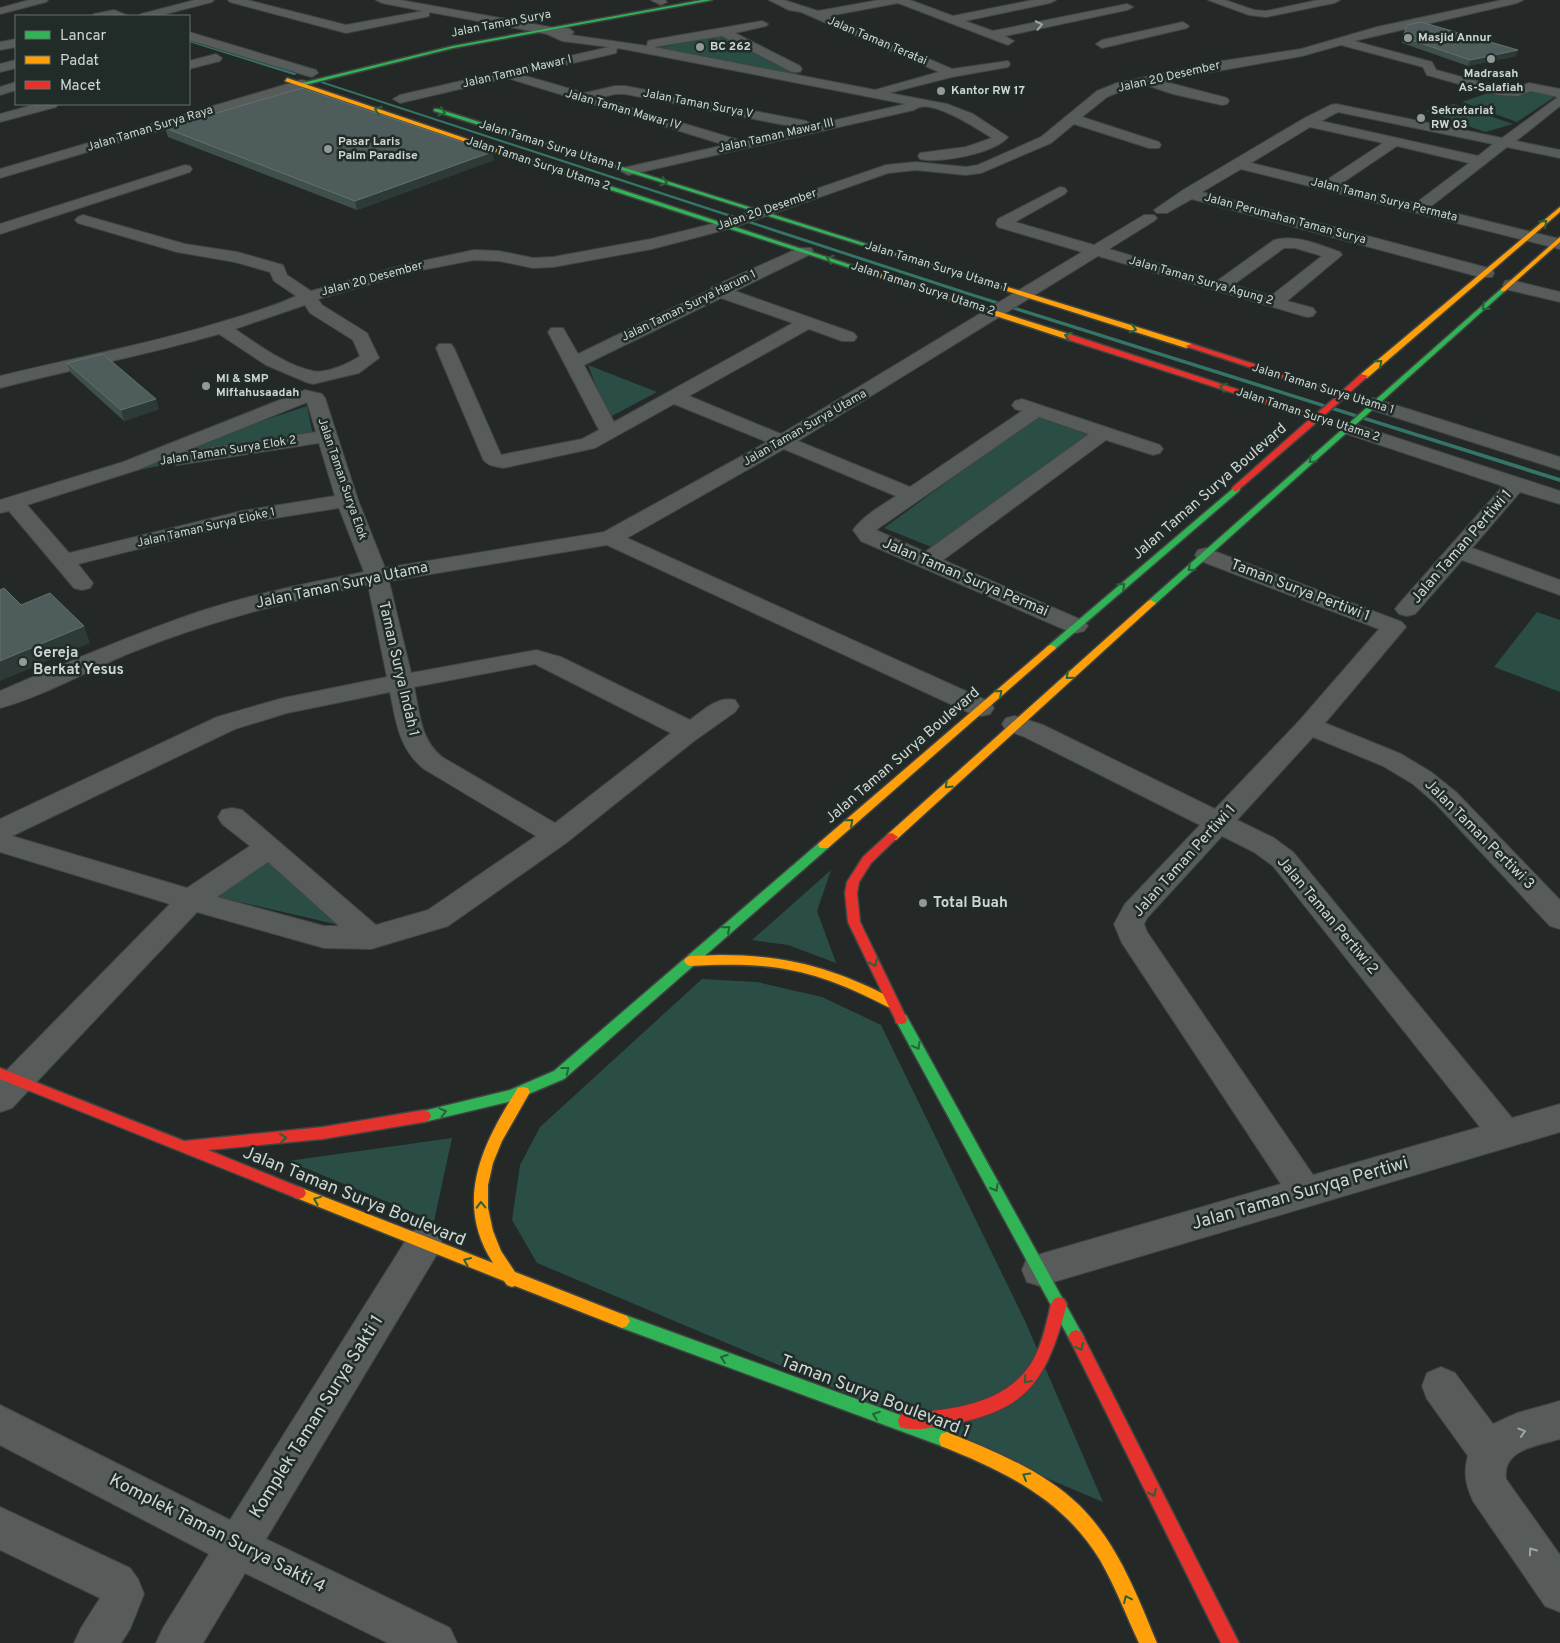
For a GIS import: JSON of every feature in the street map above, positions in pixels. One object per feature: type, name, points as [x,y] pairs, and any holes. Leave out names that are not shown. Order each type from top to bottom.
[{"type":"street","points":[[0,3],[12,0]]},
{"type":"street","points":[[0,11],[42,0]]},
{"type":"street","points":[[149,15],[208,0]]},
{"type":"street","points":[[234,0],[346,29],[441,11]]},
{"type":"street","points":[[382,0],[545,30],[562,37],[634,47],[819,81],[925,103],[962,114],[998,133],[1001,139],[994,143],[946,155],[900,159],[787,188]]},
{"type":"street","name":"Jalan Taman Surya","points":[[301,84],[325,77],[545,30],[710,0]]},
{"type":"street","name":"Jalan Taman Teratai","points":[[775,0],[817,15],[951,73]]},
{"type":"street","name":"Jalan Taman Teratai","points":[[791,0],[803,6],[802,9]]},
{"type":"street","points":[[817,15],[899,0],[1008,41]]},
{"type":"street","points":[[951,20],[1050,0]]},
{"type":"street","points":[[991,35],[1132,9],[1107,0]]},
{"type":"street","points":[[1214,0],[1253,12],[1274,14],[1326,1]]},
{"type":"street","name":"Jalan 20 Desember","points":[[0,382],[83,361],[135,352],[222,328],[287,307],[308,297],[414,267],[474,255],[499,256],[533,263],[554,262],[652,244],[731,224],[886,169],[916,166],[966,171],[981,169],[1046,140],[1102,94],[1147,80],[1344,42],[1378,31],[1517,0]]},
{"type":"street","name":"Jalan Taman Surya","points":[[287,80],[525,27],[663,1]]},
{"type":"street","points":[[103,15],[114,13],[120,15]]},
{"type":"street","points":[[1102,44],[1183,27],[1164,20]]},
{"type":"street","name":"Jalan Taman Mawar I","points":[[395,98],[634,47],[762,24]]},
{"type":"street","points":[[724,32],[819,81]]},
{"type":"street","points":[[190,36],[353,85]]},
{"type":"street","points":[[0,46],[15,42]]},
{"type":"street","points":[[1344,42],[1428,65],[1431,72],[1487,89],[1515,92],[1529,87],[1536,87],[1560,93]]},
{"type":"street","points":[[190,50],[232,63]]},
{"type":"street","points":[[192,63],[216,58]]},
{"type":"street","points":[[0,68],[15,64]]},
{"type":"street","name":"Jalan Taman Teratai","points":[[875,93],[951,73],[1004,64]]},
{"type":"street","name":"Jalan Taman Mawar IV","points":[[507,74],[740,144]]},
{"type":"street","points":[[273,75],[287,80]]},
{"type":"street","name":"Jalan Taman Surya Utama 2","points":[[287,80],[731,224],[805,251],[1000,311],[1352,424],[1516,484],[1560,498]]},
{"type":"street","name":"Jalan Taman Surya Raya","points":[[0,174],[31,160],[287,80]]},
{"type":"street","points":[[1147,80],[1178,91],[1222,100]]},
{"type":"street","name":"Jalan Taman Surya Raya","points":[[0,165],[31,160],[301,84]]},
{"type":"street","points":[[0,90],[15,86]]},
{"type":"street","name":"Jalan Taman Surya V","points":[[582,98],[614,90],[625,90],[814,127]]},
{"type":"street","name":"Jalan Taman Surya Utama 1","points":[[395,98],[1370,407],[1560,464]]},
{"type":"street","points":[[1418,209],[1560,100]]},
{"type":"street","name":"Jalan Taman Mawar III","points":[[628,171],[925,103]]},
{"type":"street","points":[[0,118],[47,105]]},
{"type":"street","name":"Jalan Perumahan Taman Surya","points":[[1188,194],[1331,109],[1344,108],[1560,154]]},
{"type":"street","points":[[0,109],[14,114]]},
{"type":"street","points":[[1071,118],[1154,145]]},
{"type":"street","points":[[1308,122],[1479,161]]},
{"type":"street","points":[[1327,186],[1394,142]]},
{"type":"street","name":"Jalan Taman Surya Permata","points":[[1239,164],[1529,237],[1559,242]]},
{"type":"street","points":[[0,229],[185,170]]},
{"type":"street","name":"Jalan Taman Surya Agung 2","points":[[1060,191],[1004,222],[1004,224],[1307,312]]},
{"type":"street","name":"Jalan Perumahan Taman Surya","points":[[1188,194],[1486,273]]},
{"type":"street","name":"Jalan Taman Surya Utama","points":[[0,700],[122,648],[207,617],[283,595],[377,576],[610,538],[782,442],[1023,297],[1188,194]]},
{"type":"street","points":[[730,203],[760,195]]},
{"type":"street","name":"Jalan Taman Surya Boulevard","points":[[182,1146],[343,1132],[432,1115],[523,1092],[542,1085],[574,1063],[981,708],[1322,415],[1339,397],[1560,209]]},
{"type":"street","points":[[83,220],[183,249],[237,257],[277,269],[280,277],[308,297],[316,309],[361,337],[370,358],[352,370],[313,378],[272,362],[222,328]]},
{"type":"street","points":[[1230,1643],[1059,1304],[893,1004],[854,922],[851,893],[853,882],[867,860],[1015,724],[1370,407],[1559,242]]},
{"type":"street","points":[[1219,287],[1280,243],[1296,243],[1334,255],[1273,303]]},
{"type":"street","name":"Jalan Taman Surya Harum 1","points":[[573,364],[718,291],[805,251]]},
{"type":"street","points":[[1511,285],[1560,297]]},
{"type":"street","points":[[718,291],[848,337]]},
{"type":"street","points":[[445,348],[492,459],[496,462],[503,462],[588,444],[807,323]]},
{"type":"street","points":[[557,332],[609,431]]},
{"type":"street","name":"Jalan Taman Surya Elok","points":[[130,466],[305,396],[315,398],[348,500],[377,576]]},
{"type":"street","points":[[674,397],[912,495],[1038,411]]},
{"type":"street","points":[[1015,402],[1153,449]]},
{"type":"street","points":[[928,561],[1103,433]]},
{"type":"street","name":"Jalan Taman Surya Elok 2","points":[[130,466],[326,436]]},
{"type":"street","points":[[82,583],[65,561],[7,504],[130,466]]},
{"type":"street","name":"Jalan Taman Pertiwi 1","points":[[1304,1192],[1133,935],[1129,924],[1135,912],[1309,726],[1516,484]]},
{"type":"street","name":"Jalan Taman Surya Permai","points":[[912,495],[861,532],[1076,626]]},
{"type":"street","name":"Jalan Taman Surya Eloke 1","points":[[65,561],[242,517],[348,500]]},
{"type":"street","points":[[610,538],[981,708]]},
{"type":"street","points":[[1458,551],[1560,588]]},
{"type":"street","name":"Taman Surya Pertiwi 1","points":[[1206,555],[1401,618]]},
{"type":"street","name":"Taman Surya Indah 1","points":[[377,576],[413,740],[422,754],[433,763],[556,836]]},
{"type":"street","points":[[0,830],[226,723],[283,706],[522,658],[536,657],[552,662],[682,726],[685,735]]},
{"type":"street","points":[[0,842],[191,900],[324,937],[371,938],[438,918],[556,836],[685,735],[726,706]]},
{"type":"street","name":"Jalan Taman Pertiwi 2","points":[[1015,724],[1034,731],[1218,824],[1264,845],[1283,859],[1506,1134]]},
{"type":"street","name":"Jalan Taman Pertiwi 3","points":[[1309,726],[1392,760],[1422,778],[1446,798],[1560,918]]},
{"type":"street","points":[[232,817],[269,847],[371,938]]},
{"type":"street","points":[[6,1084],[191,900],[269,847]]},
{"type":"street","points":[[690,961],[742,958],[798,963],[845,977],[893,1004]]},
{"type":"street","name":"Jalan Taman Surya Boulevard","points":[[6,1084],[182,1146],[512,1280]]},
{"type":"street","points":[[512,1280],[495,1258],[483,1227],[481,1188],[491,1147],[510,1110],[523,1092]]},
{"type":"street","name":"Jalan Taman Suryqa Pertiwi","points":[[1040,1270],[1560,1118]]},
{"type":"street","name":"Komplek Taman Surya Sakti 1","points":[[178,1643],[424,1243]]},
{"type":"street","name":"Taman Surya Boulevard 1","points":[[512,1280],[997,1461],[1041,1485],[1063,1501],[1089,1528],[1103,1549],[1148,1643]]},
{"type":"street","points":[[895,1422],[940,1420],[963,1416],[986,1409],[1008,1397],[1026,1382],[1039,1364],[1059,1304]]},
{"type":"street","points":[[1441,1386],[1489,1452]]},
{"type":"street","points":[[1560,1420],[1502,1438],[1489,1452],[1485,1477],[1487,1487],[1560,1591]]},
{"type":"street","name":"Komplek Taman Surya Sakti 4","points":[[0,1424],[237,1547],[435,1643]]},
{"type":"street","points":[[0,1528],[115,1583],[123,1594],[115,1614],[96,1643]]},
{"type":"green space","points":[[722,34],[804,77],[653,49]]},
{"type":"green space","points":[[1511,85],[1556,96],[1517,122],[1462,102]]},
{"type":"green space","points":[[1454,104],[1513,124],[1485,132],[1426,111]]},
{"type":"green space","points":[[588,365],[657,392],[608,418]]},
{"type":"green space","points":[[307,406],[313,435],[79,482]]},
{"type":"green space","points":[[1037,416],[1091,435],[934,548],[884,528]]},
{"type":"green space","points":[[1537,612],[1560,620],[1560,692],[1494,667]]},
{"type":"green space","points":[[262,856],[339,925],[201,893]]},
{"type":"green space","points":[[831,870],[817,911],[836,963],[788,945],[752,940]]},
{"type":"green space","points":[[702,979],[757,982],[822,997],[881,1025],[1025,1321],[1103,1502],[537,1263],[512,1220],[520,1165],[540,1127]]},
{"type":"green space","points":[[452,1138],[434,1221],[288,1161]]},
{"type":"building","points":[[1421,22],[1518,50],[1470,60],[1403,37],[1407,25]]},
{"type":"building","name":"Pasar Laris Palm Paradise","points":[[302,88],[492,152],[355,201],[165,128]]},
{"type":"building","points":[[103,354],[156,399],[121,410],[67,363]]},
{"type":"building","points":[[4,588],[21,605],[50,593],[84,626],[0,661],[0,590]]},
{"type":"waterway","points":[[190,41],[295,74]]},
{"type":"waterway","points":[[322,82],[966,293],[1560,480]]},
{"type":"traffic: fast","points":[[301,84],[453,47],[710,0]]},
{"type":"traffic: fast","points":[[436,110],[930,265]]},
{"type":"traffic: fast","points":[[524,160],[852,267]]},
{"type":"traffic: fast","points":[[1151,603],[1503,290]]},
{"type":"traffic: fast","points":[[1051,648],[1236,489]]},
{"type":"traffic: fast","points":[[424,1116],[512,1095],[559,1075],[824,845]]},
{"type":"traffic: fast","points":[[901,1019],[1076,1337]]},
{"type":"traffic: fast","points":[[622,1321],[947,1440]]},
{"type":"traffic: slow","points":[[287,80],[524,160]]},
{"type":"traffic: slow","points":[[1364,376],[1560,209]]},
{"type":"traffic: slow","points":[[1503,290],[1560,239]]},
{"type":"traffic: slow","points":[[930,265],[1189,346]]},
{"type":"traffic: slow","points":[[852,267],[1069,337]]},
{"type":"traffic: slow","points":[[892,837],[1151,603]]},
{"type":"traffic: slow","points":[[824,845],[1051,648]]},
{"type":"traffic: slow","points":[[690,961],[720,959],[771,961],[795,965],[819,971],[842,980],[867,990],[893,1004]]},
{"type":"traffic: slow","points":[[512,1280],[496,1255],[485,1231],[481,1208],[481,1185],[486,1163],[495,1140],[507,1116],[523,1092]]},
{"type":"traffic: slow","points":[[299,1193],[622,1321]]},
{"type":"traffic: slow","points":[[947,1440],[986,1456],[1024,1475],[1058,1498],[1074,1512],[1098,1541],[1106,1554],[1148,1643]]},
{"type":"traffic: jam","points":[[1069,337],[1333,423]]},
{"type":"traffic: jam","points":[[1189,346],[1356,399]]},
{"type":"traffic: jam","points":[[1236,489],[1364,376]]},
{"type":"traffic: jam","points":[[892,837],[867,860],[853,882],[851,893],[854,922],[901,1019]]},
{"type":"traffic: jam","points":[[0,1073],[299,1193]]},
{"type":"traffic: jam","points":[[182,1147],[323,1133],[424,1116]]},
{"type":"traffic: jam","points":[[906,1421],[945,1418],[965,1414],[1001,1401],[1017,1390],[1031,1376],[1042,1359],[1050,1339],[1059,1304]]},
{"type":"traffic: jam","points":[[1076,1337],[1230,1643]]},
{"type":"place","name":"Masjid Annur","points":[[1408,38]]},
{"type":"place","name":"BC 262","points":[[700,47]]},
{"type":"place","name":"Madrasah As-Salafiah","points":[[1491,59]]},
{"type":"place","name":"Kantor RW 17","points":[[941,91]]},
{"type":"place","name":"Sekretariat RW 03","points":[[1421,118]]},
{"type":"place","name":"Pasar Laris Palm Paradise","points":[[328,149]]},
{"type":"place","name":"MI & SMP Miftahusaadah","points":[[206,386]]},
{"type":"place","name":"Gereja Berkat Yesus","points":[[23,662]]},
{"type":"place","name":"Total Buah","points":[[923,903]]}]
